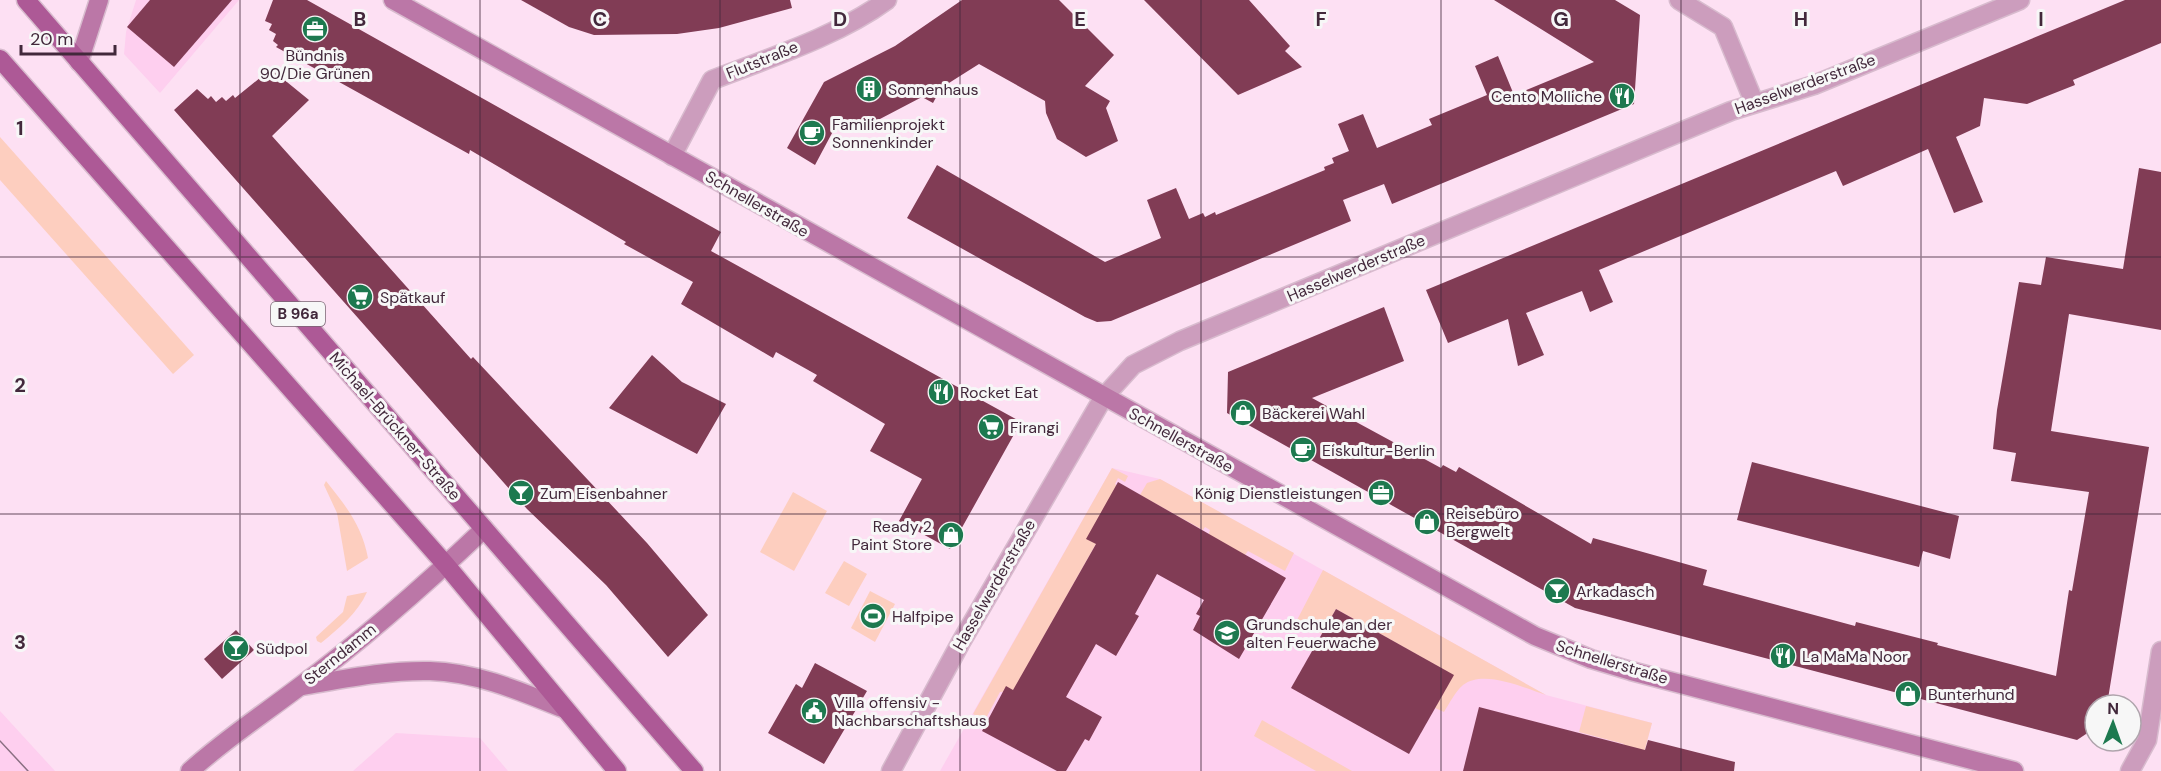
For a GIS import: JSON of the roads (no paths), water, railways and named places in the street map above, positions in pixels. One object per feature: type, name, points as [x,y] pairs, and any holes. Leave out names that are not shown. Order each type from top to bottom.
[{"type":"main road","name":"Michael-Brückner-Straße","points":[[26,0],[694,771]]},
{"type":"main road","points":[[0,59],[446,565],[562,708],[617,771]]},
{"type":"street","points":[[79,62],[99,0]]},
{"type":"street","name":"Schnellerstraße","points":[[393,0],[1478,606],[1557,646],[1631,670],[2014,771]]},
{"type":"street","name":"Flutstraße","points":[[672,156],[712,80],[796,47],[867,13],[887,0]]},
{"type":"street","points":[[1679,0],[1723,27],[1754,102]]},
{"type":"street","name":"Hasselwerderstraße","points":[[891,771],[961,642],[1104,397],[1125,373],[1156,351],[1754,102],[1814,85],[2020,0]]},
{"type":"street","name":"Sterndamm","points":[[190,771],[224,741],[300,687],[446,565],[484,529]]},
{"type":"street","points":[[2130,771],[2147,740],[2161,651]]},
{"type":"street","points":[[300,687],[361,676],[437,672],[515,688],[562,708]]},
{"type":"tram line","points":[[0,741],[28,771]]},
{"type":"place","name":"Bündnis 90/Die Grünen","points":[[315,29]]},
{"type":"place","name":"Sonnenhaus","points":[[869,89]]},
{"type":"place","name":"Cento Molliche","points":[[1622,96]]},
{"type":"place","name":"Familienprojekt Sonnenkinder","points":[[812,133]]},
{"type":"place","name":"Spätkauf","points":[[360,297]]},
{"type":"place","name":"Rocket Eat","points":[[941,392]]},
{"type":"place","name":"Bäckerei Wahl","points":[[1243,413]]},
{"type":"place","name":"Firangi","points":[[991,427]]},
{"type":"place","name":"Eiskultur-Berlin","points":[[1303,450]]},
{"type":"place","name":"Zum Eisenbahner","points":[[521,493]]},
{"type":"place","name":"König Dienstleistungen","points":[[1381,493]]},
{"type":"place","name":"Reisebüro Bergwelt","points":[[1427,522]]},
{"type":"place","name":"Ready 2 Paint Store","points":[[951,535]]},
{"type":"place","name":"Arkadasch","points":[[1557,591]]},
{"type":"place","name":"Halfpipe","points":[[873,616]]},
{"type":"place","name":"Grundschule an der alten Feuerwache","points":[[1227,633]]},
{"type":"place","name":"Südpol","points":[[236,648]]},
{"type":"place","name":"La MaMa Noor","points":[[1783,656]]},
{"type":"place","name":"Bunterhund","points":[[1908,694]]},
{"type":"place","name":"Villa offensiv - Nachbarschaftshaus","points":[[814,711]]}]
